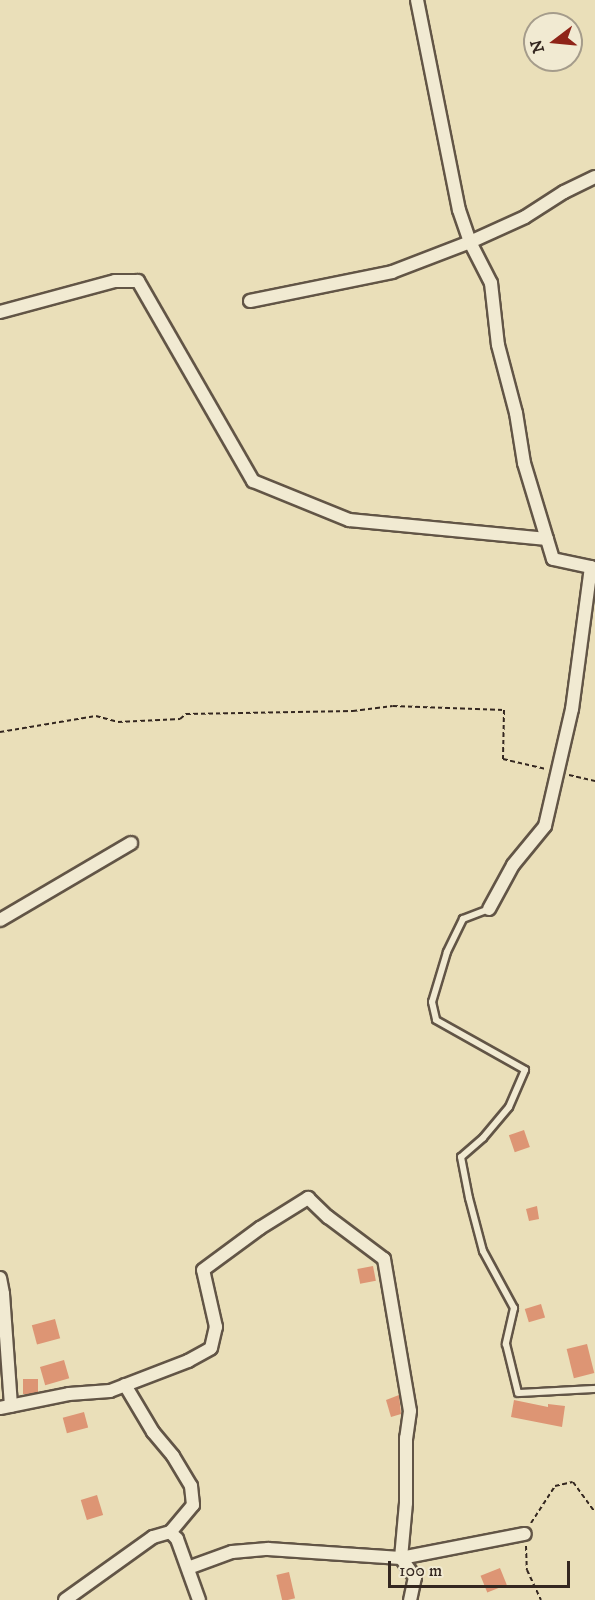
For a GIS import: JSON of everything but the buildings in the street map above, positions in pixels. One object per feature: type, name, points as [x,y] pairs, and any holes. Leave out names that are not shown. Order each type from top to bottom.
[{"type":"street","points":[[417,0],[459,210],[470,242],[491,283],[498,345],[516,413],[524,463],[553,559],[593,566],[572,708],[545,826],[513,865],[489,909]]},
{"type":"street","points":[[250,300],[392,272],[470,242],[525,217],[564,192],[595,177]]},
{"type":"street","points":[[0,312],[115,281],[138,281],[253,481],[349,520],[547,539]]},
{"type":"street","points":[[0,920],[131,843]]},
{"type":"street","points":[[0,1278],[6,1407],[69,1394],[110,1391],[188,1361],[211,1348],[216,1327],[203,1270],[260,1228],[309,1198],[328,1217],[384,1259],[410,1411],[406,1438],[406,1503],[401,1558],[415,1577],[410,1600]]},
{"type":"street","points":[[65,1600],[153,1537],[170,1532],[193,1504],[192,1486],[173,1456],[153,1432],[126,1385]]},
{"type":"street","points":[[170,1532],[177,1539],[199,1600]]},
{"type":"street","points":[[188,1568],[232,1552],[268,1549],[401,1558],[525,1534]]},
{"type":"lane","points":[[489,909],[463,919],[447,952],[432,1002],[436,1020],[525,1070],[509,1107],[483,1138],[461,1157],[469,1198],[483,1251],[514,1308],[506,1344],[519,1393],[595,1389]]},
{"type":"path","points":[[0,732],[96,716],[118,722],[180,719],[186,714],[353,711],[393,706],[504,710],[503,759],[595,781]]},
{"type":"path","points":[[541,1600],[527,1570],[525,1534],[539,1508],[555,1486],[573,1482],[595,1511]]}]
